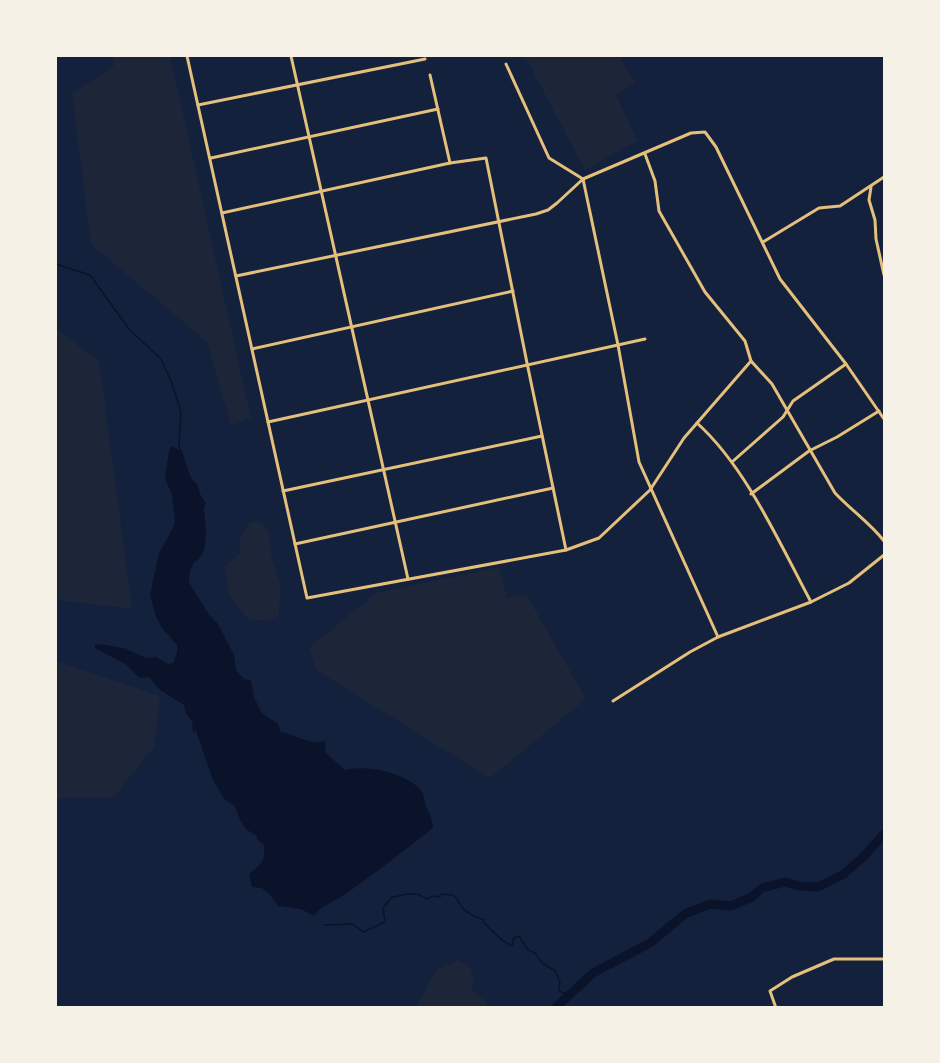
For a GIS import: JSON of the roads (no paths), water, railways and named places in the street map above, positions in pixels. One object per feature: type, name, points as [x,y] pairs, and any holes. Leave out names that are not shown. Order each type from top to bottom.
[{"type":"street","points":[[187,56],[307,598],[566,550],[599,538],[650,490],[696,422],[751,361]]},
{"type":"street","points":[[291,56],[408,579]]},
{"type":"street","points":[[198,105],[425,59]]},
{"type":"street","points":[[506,64],[549,158],[583,179],[618,345],[639,462],[718,637]]},
{"type":"street","points":[[430,75],[450,163]]},
{"type":"street","points":[[210,158],[438,109]]},
{"type":"street","points":[[236,276],[548,210],[583,179],[691,133],[705,132],[717,147],[780,279],[885,419]]},
{"type":"street","points":[[645,154],[655,181],[659,211],[705,292],[745,341],[751,361],[772,384],[835,493],[849,508],[871,524],[885,541]]},
{"type":"street","points":[[222,213],[450,163],[486,158],[566,550]]},
{"type":"street","points":[[763,242],[819,208],[840,206],[885,177]]},
{"type":"street","points":[[871,187],[869,200],[885,275]]},
{"type":"street","points":[[252,349],[513,291]]},
{"type":"street","points":[[268,422],[527,363],[645,339]]},
{"type":"street","points":[[732,462],[783,417],[793,401],[846,364]]},
{"type":"street","points":[[752,494],[809,451],[879,411]]},
{"type":"street","points":[[696,422],[715,439],[732,462],[811,602]]},
{"type":"street","points":[[283,491],[542,436]]},
{"type":"street","points":[[295,544],[553,488]]},
{"type":"street","points":[[613,701],[718,637],[811,602],[849,583],[885,555]]},
{"type":"street","points":[[776,1008],[770,991],[792,977],[834,959],[885,958]]},
{"type":"waterway","points":[[56,264],[90,275],[129,329],[161,359],[181,412],[179,445],[184,459]]},
{"type":"waterway","points":[[555,1008],[593,973],[650,943],[685,914],[710,904],[731,906],[752,897],[762,888],[785,882],[799,886],[818,887],[844,874],[884,834]]},
{"type":"waterway","points":[[324,925],[353,924],[363,932],[385,922],[383,908],[392,897],[414,894],[427,899],[432,896],[440,897],[441,894],[453,895],[464,909],[484,920],[484,923],[505,942],[513,946],[513,939],[519,936],[528,950],[535,953],[542,963],[555,971],[560,981],[559,991],[569,995]]}]
